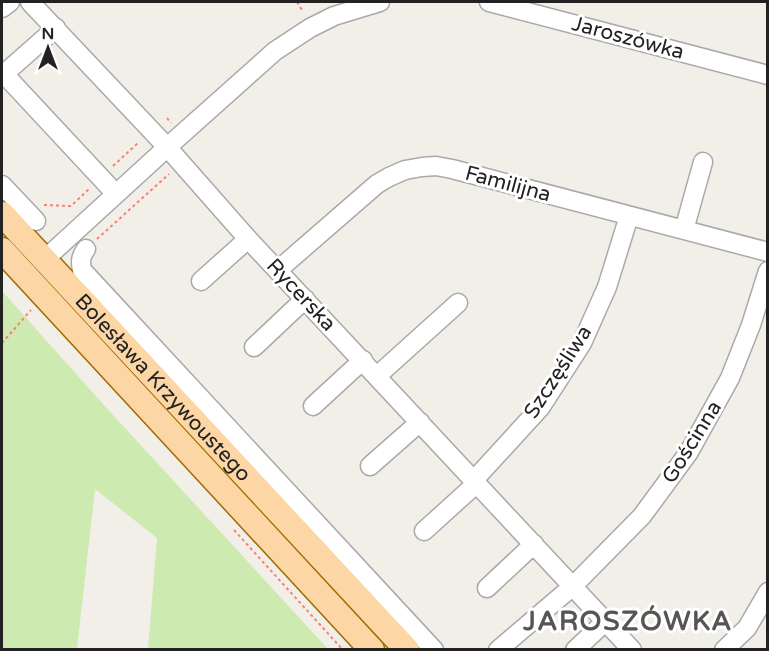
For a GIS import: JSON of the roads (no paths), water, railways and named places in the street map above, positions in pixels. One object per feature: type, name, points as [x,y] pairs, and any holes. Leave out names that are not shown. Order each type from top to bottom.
[{"type":"main road","name":"Bolesława Krzywoustego","points":[[2,214],[408,650]]},
{"type":"main road","name":"Bolesława Krzywoustego","points":[[2,250],[372,650]]},
{"type":"main road","points":[[304,576],[315,578],[321,576],[325,573],[325,561]]},
{"type":"street","points":[[2,8],[10,2]]},
{"type":"street","name":"Rycerska","points":[[30,2],[632,650]]},
{"type":"street","points":[[44,260],[275,51],[310,28],[334,16],[380,2]]},
{"type":"street","name":"Jaroszówka","points":[[489,2],[768,75]]},
{"type":"street","points":[[56,28],[4,74],[116,194]]},
{"type":"street","points":[[684,230],[703,162]]},
{"type":"street","name":"Familijna","points":[[278,270],[378,184],[405,170],[422,166],[452,169],[768,252]]},
{"type":"street","points":[[2,185],[36,221]]},
{"type":"street","name":"Szczęśliwa","points":[[424,531],[476,482],[540,408],[582,343],[607,287],[629,216]]},
{"type":"street","points":[[201,281],[248,239]]},
{"type":"street","points":[[86,249],[82,256],[82,270],[434,650]]},
{"type":"street","name":"Gościnna","points":[[573,586],[642,516],[689,452],[730,378],[752,325],[768,271]]},
{"type":"street","points":[[254,347],[305,299]]},
{"type":"street","points":[[377,376],[458,303]]},
{"type":"street","points":[[314,406],[363,360]]},
{"type":"street","points":[[370,466],[420,422]]},
{"type":"street","points":[[487,588],[534,544]]},
{"type":"street","points":[[498,650],[573,586]]},
{"type":"street","points":[[724,650],[747,628],[768,592]]},
{"type":"street","points":[[575,650],[606,621]]},
{"type":"district","name":"JAROSZÓWKA","points":[[628,621]]}]
